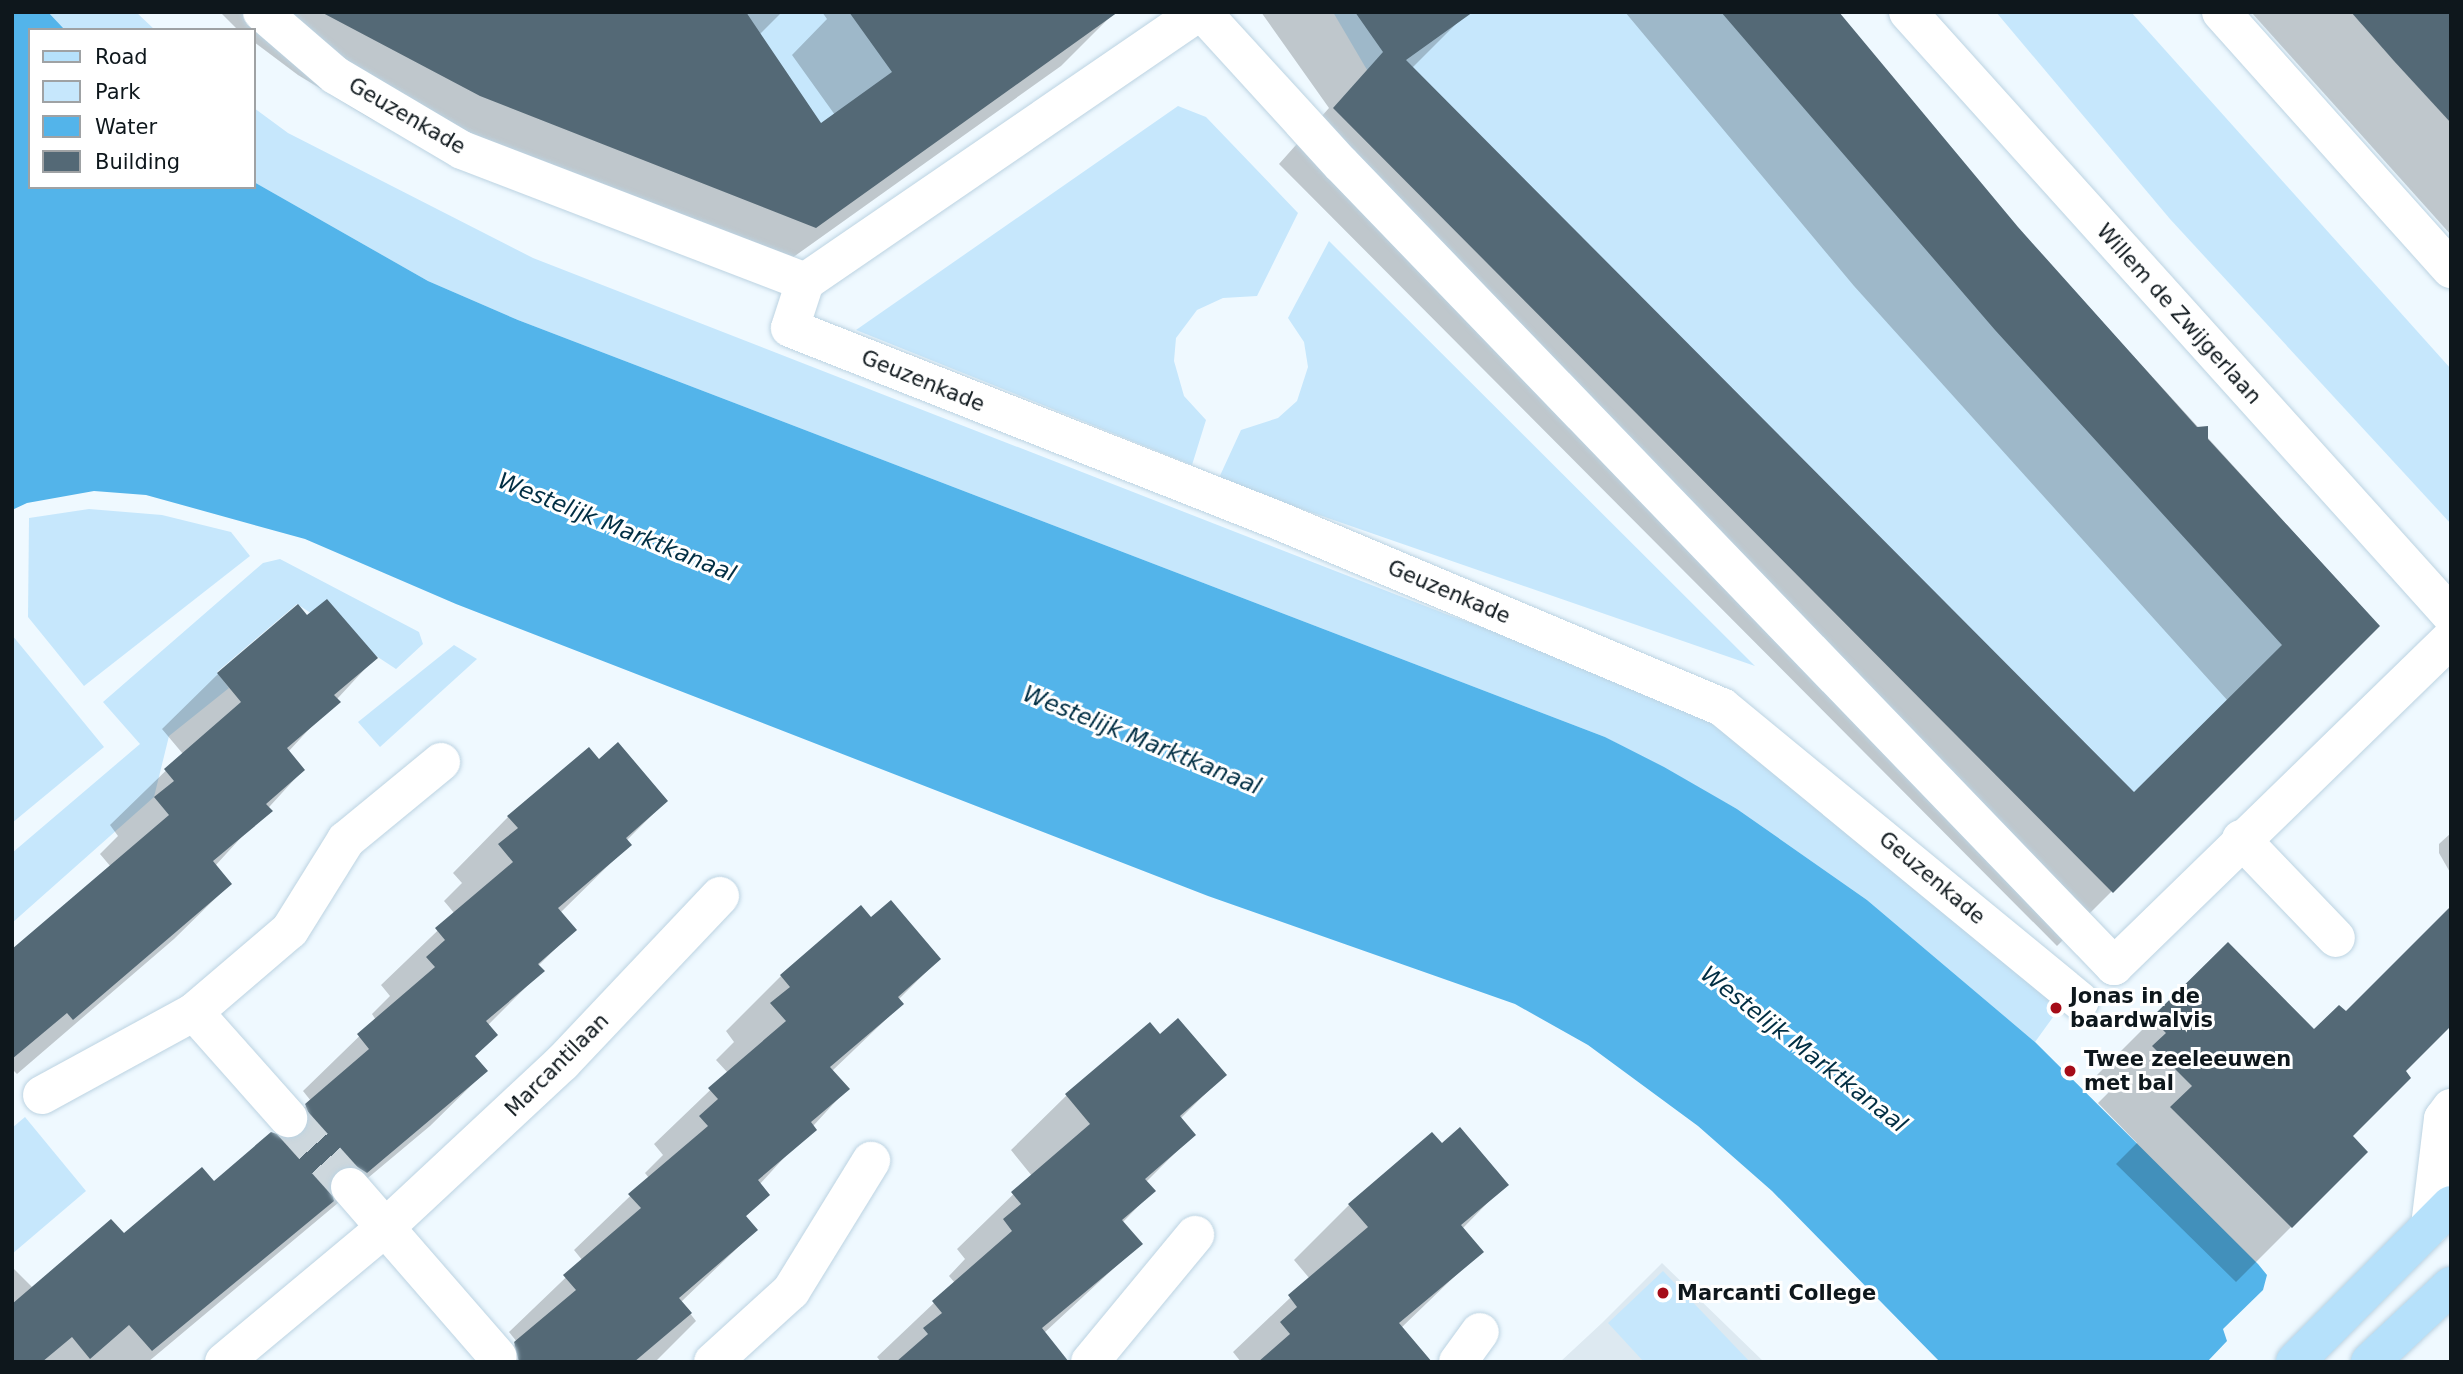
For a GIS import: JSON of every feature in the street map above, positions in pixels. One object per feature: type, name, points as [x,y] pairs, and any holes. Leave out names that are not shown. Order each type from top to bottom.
[{"type":"main road","points":[[2295,1362],[2441,1215]]},
{"type":"main road","points":[[2370,1362],[2451,1286]]},
{"type":"street","name":"Geuzenkade","points":[[262,12],[335,75],[462,150],[805,282],[790,328],[1277,520],[1723,707],[2080,1001]]},
{"type":"street","points":[[805,282],[1201,12],[1341,164],[2114,966],[2241,839],[2451,638]]},
{"type":"street","name":"Willem de Zwijgerlaan","points":[[1908,12],[2451,615]]},
{"type":"street","points":[[2221,12],[2451,269]]},
{"type":"street","points":[[42,1095],[194,1012],[290,930],[346,840],[441,762]]},
{"type":"street","points":[[2241,839],[2336,938]]},
{"type":"street","name":"Marcantilaan","points":[[224,1362],[386,1227],[562,1063],[720,896]]},
{"type":"street","points":[[194,1012],[288,1118]]},
{"type":"street","points":[[2441,1215],[2443,1119],[2451,1108]]},
{"type":"street","points":[[713,1362],[791,1291],[871,1161]]},
{"type":"street","points":[[351,1187],[498,1357]]},
{"type":"street","points":[[1090,1362],[1195,1235]]},
{"type":"street","points":[[1458,1362],[1480,1332]]},
{"type":"shaded area","name":"Marcanti College","points":[[1662,1263],[1764,1362],[1560,1362],[1602,1323]]},
{"type":"green space","points":[[48,12],[136,12],[153,28],[63,28]]},
{"type":"green space","points":[[419,12],[1017,12],[752,170]]},
{"type":"green space","points":[[1333,12],[1773,12],[2316,630],[2113,827],[1390,109]]},
{"type":"green space","points":[[1996,12],[2131,12],[2451,369],[2451,524],[2170,219]]},
{"type":"green space","points":[[1178,106],[1206,117],[1298,213],[1257,296],[1223,298],[1197,310],[1176,338],[1174,361],[1184,396],[1206,420],[1192,465],[856,330]]},
{"type":"green space","points":[[256,109],[288,133],[533,258],[1451,616],[1628,678],[1715,717],[2074,988],[2035,1042],[1867,900],[1737,809],[1605,737],[518,320],[428,281],[256,183]]},
{"type":"green space","points":[[1329,241],[1755,666],[1218,480],[1241,430],[1278,418],[1297,401],[1308,367],[1304,342],[1288,318]]},
{"type":"green space","points":[[89,509],[162,515],[231,532],[250,556],[84,686],[28,617],[29,518]]},
{"type":"green space","points":[[280,559],[419,632],[423,644],[396,669],[297,604],[217,672],[229,688],[169,736],[154,797],[12,923],[12,853],[140,744],[103,702],[263,563]]},
{"type":"green space","points":[[12,635],[104,747],[12,823]]},
{"type":"green space","points":[[454,645],[477,659],[380,747],[358,722]]},
{"type":"green space","points":[[25,1117],[86,1191],[12,1254],[12,1128]]},
{"type":"green space","name":"Marcanti College","points":[[1663,1271],[1750,1362],[1644,1362],[1608,1323]]},
{"type":"water","name":"Westelijk Marktkanaal","points":[[12,12],[48,12],[63,28],[28,28],[28,189],[256,189],[256,183],[428,281],[518,320],[1605,737],[1737,809],[1867,900],[2035,1042],[2258,1264],[2267,1275],[2263,1290],[2223,1329],[2227,1341],[2207,1362],[1940,1362],[1772,1191],[1698,1126],[1588,1045],[1515,1004],[1208,896],[456,604],[305,539],[146,495],[94,491],[27,503],[12,510]]},
{"type":"building","points":[[321,12],[746,12],[821,123],[892,72],[849,12],[1118,12],[816,228],[480,96]]},
{"type":"building","points":[[1355,12],[1473,12],[1406,60],[2134,792],[2282,645],[1995,330],[1721,12],[1839,12],[2018,227],[2197,427],[2208,426],[2208,439],[2380,626],[2113,893],[1333,108],[1383,52]]},
{"type":"building","points":[[2351,12],[2451,12],[2451,123],[2394,61]]},
{"type":"building","points":[[327,599],[378,658],[334,695],[341,702],[287,748],[305,770],[266,804],[273,811],[213,861],[232,884],[73,1020],[67,1013],[12,1059],[12,949],[169,815],[154,797],[174,781],[164,769],[241,702],[217,673],[298,604],[307,615]]},
{"type":"building","points":[[618,742],[668,801],[626,838],[632,845],[558,908],[577,930],[538,964],[545,971],[486,1021],[498,1035],[475,1056],[488,1071],[367,1173],[356,1166],[336,1170],[329,1181],[334,1201],[152,1351],[129,1325],[90,1359],[72,1337],[42,1362],[12,1362],[12,1304],[111,1219],[124,1233],[202,1167],[214,1181],[271,1132],[292,1139],[303,1134],[309,1114],[305,1104],[369,1049],[357,1034],[435,967],[426,957],[445,940],[435,928],[513,862],[498,844],[518,828],[507,816],[589,747],[599,759]]},
{"type":"building","points":[[891,900],[941,959],[898,997],[904,1004],[830,1067],[850,1089],[811,1122],[817,1130],[758,1180],[770,1195],[746,1216],[758,1230],[679,1298],[692,1313],[634,1362],[519,1362],[514,1342],[576,1290],[563,1275],[641,1208],[628,1194],[708,1126],[699,1116],[718,1099],[708,1088],[786,1021],[770,1003],[790,987],[780,975],[861,905],[871,917]]},
{"type":"building","points":[[2451,906],[2451,1026],[2406,1071],[2411,1078],[2353,1136],[2368,1152],[2292,1228],[2170,1107],[2192,1086],[2152,1046],[2166,1033],[2151,1018],[2228,942],[2314,1029],[2339,1005],[2346,1011]]},
{"type":"building","points":[[1178,1018],[1227,1075],[1180,1116],[1196,1135],[1145,1179],[1156,1191],[1122,1220],[1143,1244],[1042,1328],[1069,1362],[896,1362],[928,1334],[923,1328],[942,1313],[932,1301],[1012,1231],[1003,1219],[1021,1204],[1011,1192],[1090,1124],[1065,1094],[1150,1022],[1160,1034]]},
{"type":"building","points":[[1460,1127],[1509,1185],[1461,1225],[1484,1252],[1399,1323],[1432,1362],[1258,1362],[1290,1334],[1280,1322],[1297,1307],[1288,1295],[1368,1227],[1348,1204],[1432,1132],[1442,1143]]},
{"type":"tunnel","points":[[288,1118],[350,1187]]},
{"type":"place","name":"Jonas in de baardwalvis","points":[[2056,1008]]},
{"type":"place","name":"Twee zeeleeuwen met bal","points":[[2070,1071]]},
{"type":"place","name":"Marcanti College","points":[[1663,1293]]}]
